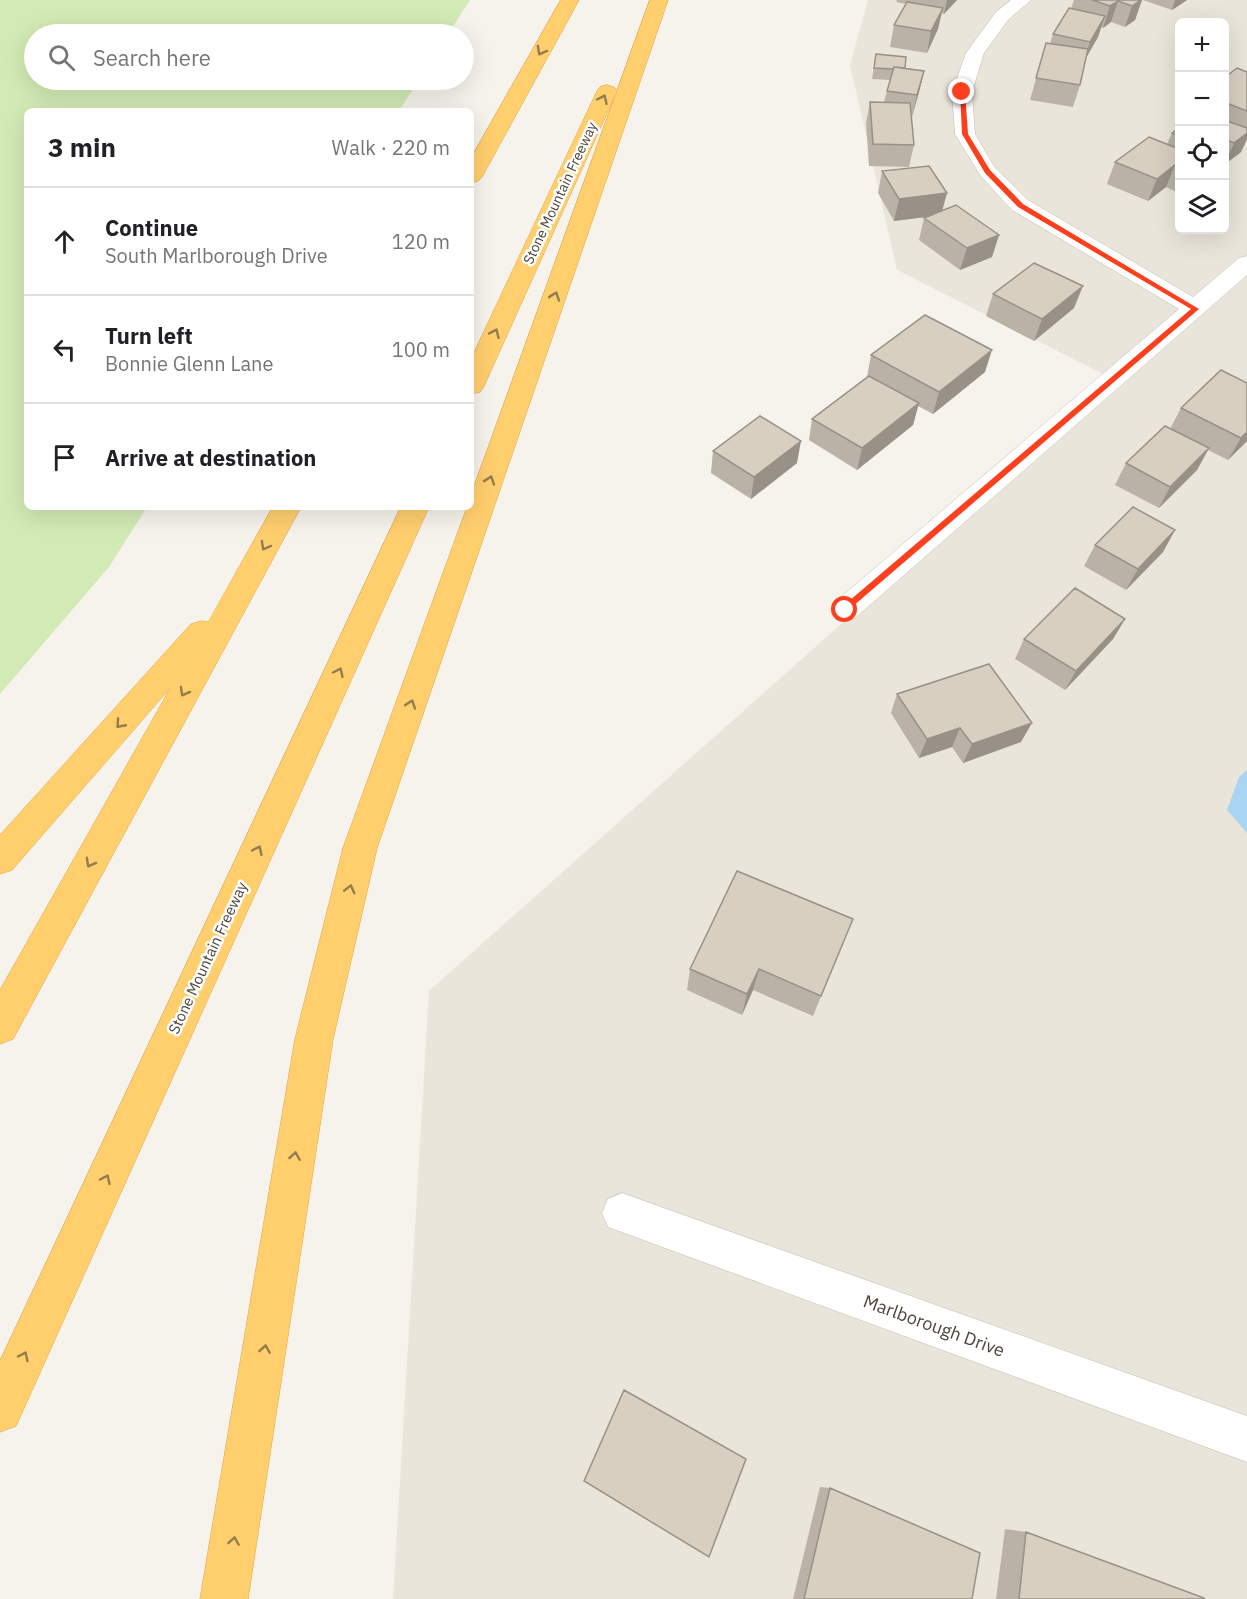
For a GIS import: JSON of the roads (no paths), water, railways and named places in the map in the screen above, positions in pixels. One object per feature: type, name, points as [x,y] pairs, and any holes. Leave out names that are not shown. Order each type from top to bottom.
[{"type":"highway","points":[[474,172],[570,0]]},
{"type":"highway","name":"Stone Mountain Freeway","points":[[474,379],[649,0]]},
{"type":"highway","points":[[224,1599],[314,1039],[360,848],[659,0]]},
{"type":"highway","points":[[0,1026],[285,510]]},
{"type":"highway","name":"Stone Mountain Freeway","points":[[0,1410],[415,510]]},
{"type":"highway","points":[[0,859],[243,586]]},
{"type":"street","points":[[1022,0],[1002,16],[975,53],[962,92],[965,134],[987,171],[1020,205],[1196,309]]},
{"type":"street","points":[[845,610],[1247,263]]},
{"type":"street","name":"Marlborough Drive","points":[[622,1213],[1247,1439]]},
{"type":"water","points":[[1247,770],[1247,833],[1227,810],[1239,777]]}]
